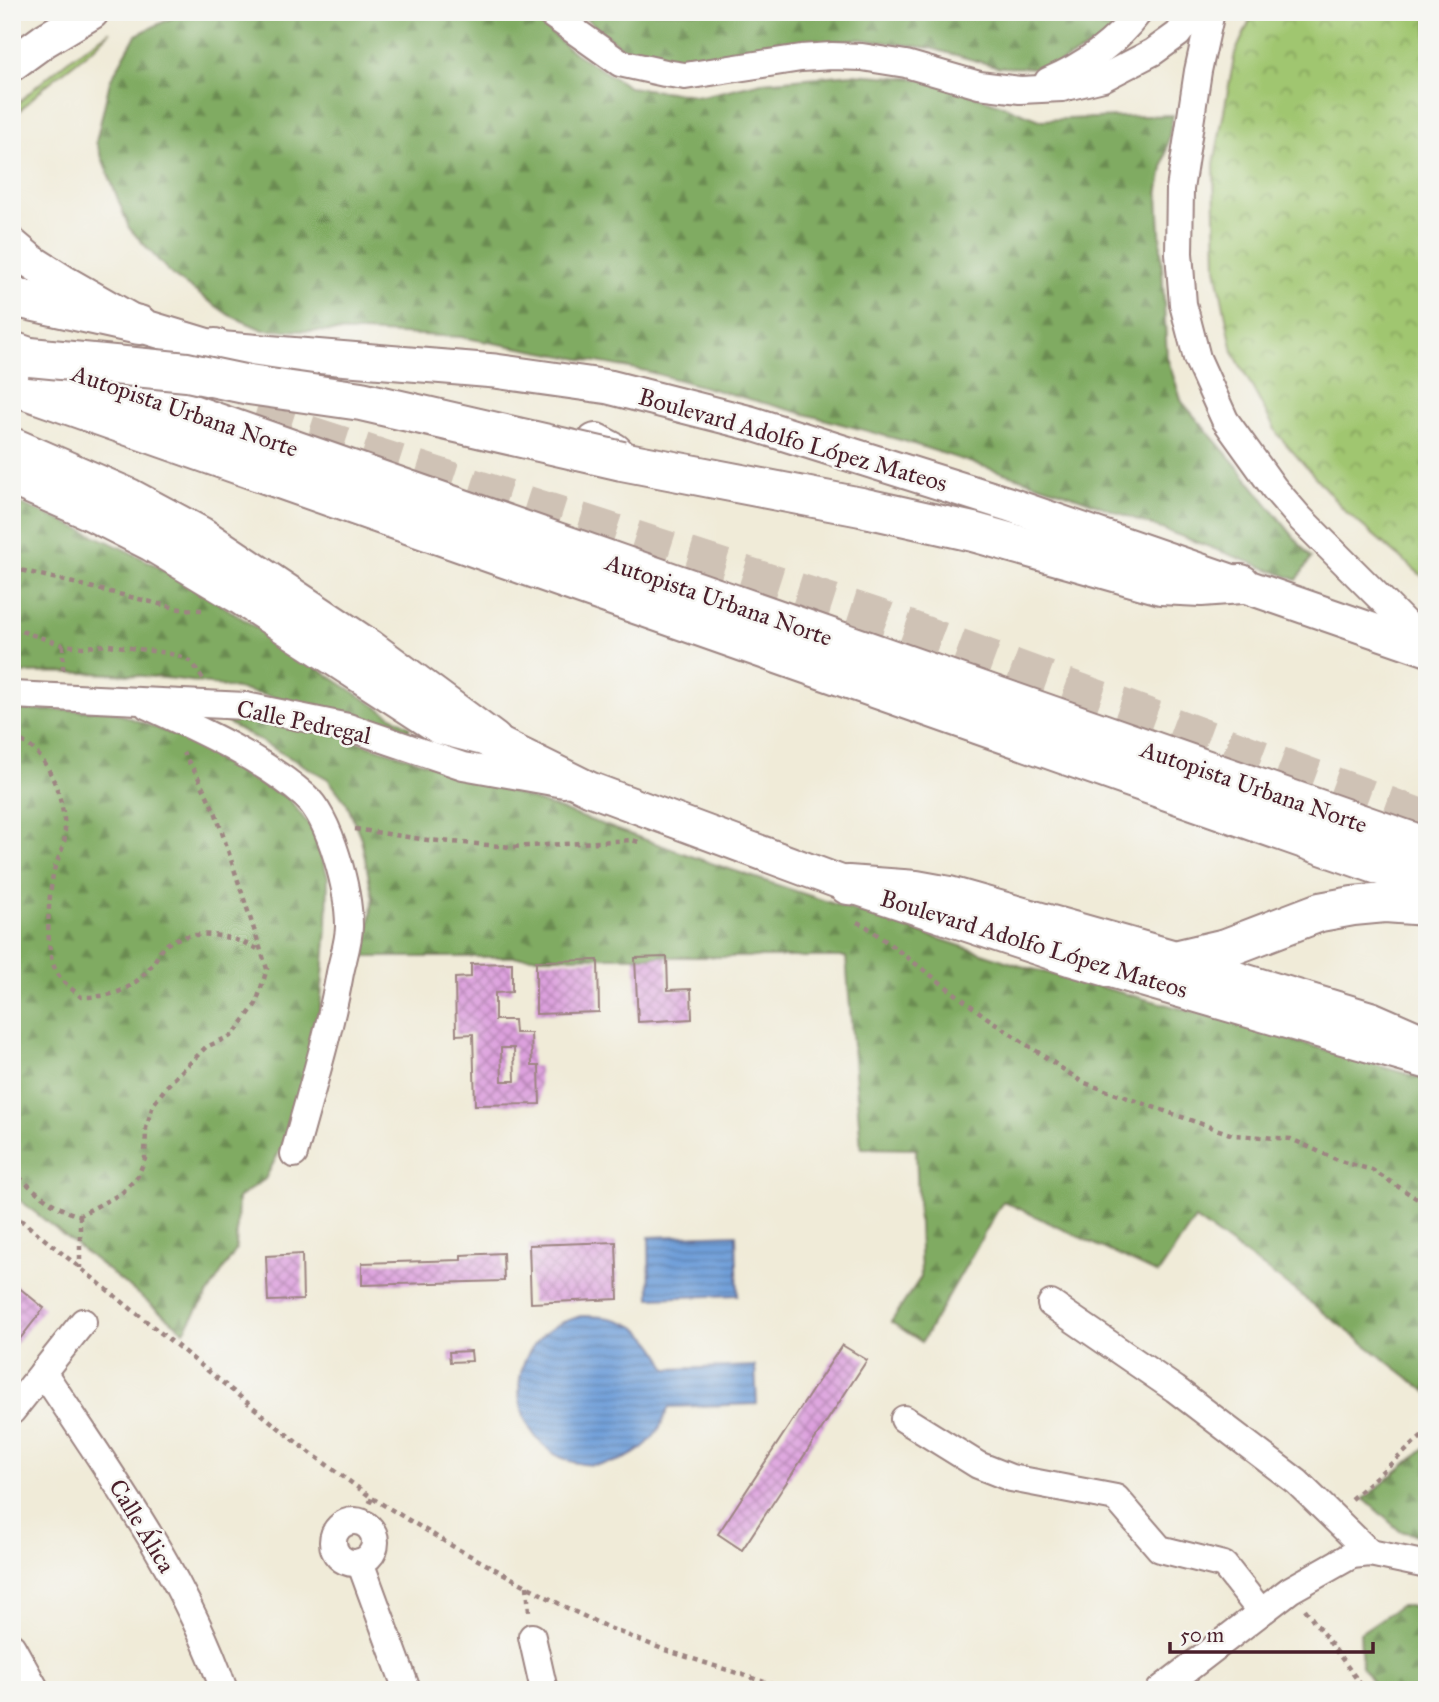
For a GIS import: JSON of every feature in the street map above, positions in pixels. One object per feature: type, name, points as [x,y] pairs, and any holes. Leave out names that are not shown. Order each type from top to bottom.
[{"type":"highway","points":[[12,297],[139,325]]},
{"type":"highway","points":[[215,348],[238,362],[483,413],[578,436],[604,446],[622,461]]},
{"type":"highway","points":[[18,364],[187,372],[249,385],[361,401],[622,461],[861,507],[974,532],[1161,585],[1201,587],[1241,584]]},
{"type":"highway","name":"Autopista Urbana Norte","points":[[18,364],[1427,847]]},
{"type":"highway","name":"Autopista Urbana Norte","points":[[18,364],[1427,882]]},
{"type":"highway","points":[[412,412],[483,413]]},
{"type":"highway","points":[[12,447],[130,498],[200,536],[359,642],[493,741]]},
{"type":"highway","points":[[852,903],[904,889],[949,896],[1175,960],[1226,948],[1294,921],[1342,908],[1385,903],[1427,906]]},
{"type":"main road","points":[[12,64],[45,40],[92,12]]},
{"type":"main road","name":"Boulevard Adolfo López Mateos","points":[[12,245],[32,262],[62,281],[139,325],[215,348],[495,371],[609,387],[776,431],[1008,504],[1427,647]]},
{"type":"main road","name":"Boulevard Adolfo López Mateos","points":[[12,479],[125,530],[236,595],[439,727],[493,741],[590,789],[732,844],[852,903],[1072,959],[1427,1062]]},
{"type":"main road","points":[[1175,960],[1373,1019],[1427,1043]]},
{"type":"street","points":[[548,12],[620,63],[665,73],[685,76],[801,58],[862,57],[906,64],[979,85],[1020,90],[1062,88],[1103,78],[1153,52],[1178,34],[1194,12]]},
{"type":"street","points":[[1020,90],[1060,76],[1080,65],[1114,40],[1139,12]]},
{"type":"street","points":[[1211,12],[1198,71],[1180,189],[1179,253],[1183,304],[1197,358],[1225,420],[1274,488],[1427,647]]},
{"type":"street","name":"Calle Pedregal","points":[[12,695],[148,706],[246,706],[348,727],[463,766],[590,789]]},
{"type":"street","points":[[148,706],[222,741],[272,772],[307,798],[325,824],[338,859],[349,926],[334,1012],[294,1154]]},
{"type":"street","points":[[1051,1304],[1175,1389],[1297,1482],[1370,1553]]},
{"type":"street","points":[[12,1411],[83,1322]]},
{"type":"street","name":"Calle Álica","points":[[43,1373],[118,1485],[173,1576],[224,1690]]},
{"type":"street","points":[[904,1419],[978,1465],[1011,1478],[1116,1498],[1160,1549],[1224,1565],[1261,1612]]},
{"type":"street","points":[[366,1510],[337,1529],[332,1541],[336,1554],[347,1562],[360,1562],[407,1690]]},
{"type":"street","points":[[1160,1690],[1290,1590],[1352,1555],[1370,1553],[1427,1565]]},
{"type":"street","points":[[532,1637],[544,1690]]},
{"type":"street","points":[[12,1647],[36,1690]]},
{"type":"path","points":[[12,568],[194,612],[236,595]]},
{"type":"path","points":[[12,628],[63,645],[140,648],[186,658],[203,676],[204,704]]},
{"type":"path","points":[[12,1170],[61,1210],[80,1215],[122,1193],[138,1175],[145,1159],[146,1128],[153,1105],[167,1086],[206,1047],[233,1035],[256,1004],[267,969],[216,814],[198,777],[148,706]]},
{"type":"path","points":[[12,738],[20,739],[33,747],[46,763],[55,786],[65,836],[53,875],[48,923],[49,948],[52,964],[61,979],[81,997],[107,997],[136,984],[155,962],[163,947],[184,938],[220,934],[248,943],[262,952]]},
{"type":"path","points":[[325,824],[428,840],[512,848],[632,840],[644,844]]},
{"type":"path","points":[[852,903],[867,927],[986,1017],[1082,1082],[1233,1135],[1291,1139],[1340,1161],[1372,1170],[1427,1205]]},
{"type":"path","points":[[12,1213],[336,1473],[366,1510],[454,1547],[609,1628],[665,1650],[790,1690]]},
{"type":"path","points":[[80,1215],[80,1269]]},
{"type":"path","points":[[1332,1516],[1427,1432]]},
{"type":"path","points":[[1290,1590],[1365,1690]]},
{"type":"green space","points":[[184,12],[528,12],[569,49],[629,87],[703,96],[762,82],[852,74],[924,79],[1040,120],[1173,115],[1158,195],[1167,357],[1182,402],[1311,558],[1297,580],[1066,493],[904,441],[646,371],[461,337],[263,330],[229,315],[172,275],[129,228],[96,142],[110,81],[136,35]]},
{"type":"green space","points":[[578,12],[1125,12],[1107,38],[1050,68],[999,67],[930,48],[859,39],[778,46],[698,66],[627,52]]},
{"type":"green space","points":[[1254,12],[1427,12],[1427,580],[1346,512],[1278,435],[1233,352],[1216,268],[1214,164],[1235,53]]},
{"type":"green space","points":[[111,31],[45,86],[12,118],[12,109],[35,88]]},
{"type":"green space","points":[[12,500],[128,551],[195,588],[410,727],[407,735],[297,703],[204,683],[122,674],[12,673]]},
{"type":"green space","points":[[12,710],[109,710],[183,738],[288,798],[313,830],[328,877],[327,928],[319,1021],[297,1118],[265,1179],[238,1198],[236,1250],[184,1331],[12,1194]]},
{"type":"green space","points":[[212,712],[330,733],[466,776],[708,862],[1021,966],[1232,1022],[1427,1080],[1427,1392],[1285,1283],[1195,1219],[1158,1274],[1003,1201],[922,1342],[891,1322],[921,1277],[916,1149],[861,1148],[846,957],[365,957],[373,898],[361,838],[347,804],[328,779]]},
{"type":"green space","points":[[1427,1446],[1427,1537],[1400,1531],[1364,1499]]},
{"type":"green space","points":[[1400,1606],[1427,1606],[1427,1690],[1378,1690],[1362,1667],[1360,1633]]},
{"type":"water","points":[[736,1234],[738,1295],[650,1298],[649,1237]]},
{"type":"water","points":[[581,1316],[610,1318],[634,1326],[652,1343],[667,1369],[755,1366],[757,1404],[669,1407],[659,1429],[648,1443],[630,1456],[609,1463],[580,1464],[556,1455],[537,1438],[525,1417],[519,1393],[522,1368],[534,1345],[555,1326]]},
{"type":"building","points":[[667,957],[668,990],[691,989],[692,1019],[638,1022],[635,958]]},
{"type":"building","points":[[598,960],[599,1012],[536,1014],[536,961]]},
{"type":"building","points":[[512,963],[512,992],[495,993],[495,1020],[514,1020],[515,1033],[531,1033],[532,1066],[539,1066],[540,1104],[475,1105],[473,1034],[456,1035],[455,978],[471,977],[471,964]],"holes":[[[501,1048],[514,1048],[515,1081],[502,1081]]]},
{"type":"building","points":[[616,1242],[618,1299],[531,1303],[529,1245]]},
{"type":"building","points":[[503,1253],[504,1281],[362,1285],[362,1263],[461,1260],[461,1255]]},
{"type":"building","points":[[302,1254],[303,1300],[268,1301],[266,1256]]},
{"type":"building","points":[[12,1282],[44,1308],[12,1349]]},
{"type":"building","points":[[842,1345],[867,1360],[742,1550],[718,1534]]},
{"type":"building","points":[[471,1351],[472,1361],[450,1362],[449,1352]]},
{"type":"tunnel","points":[[254,417],[876,617],[1427,820]]}]
